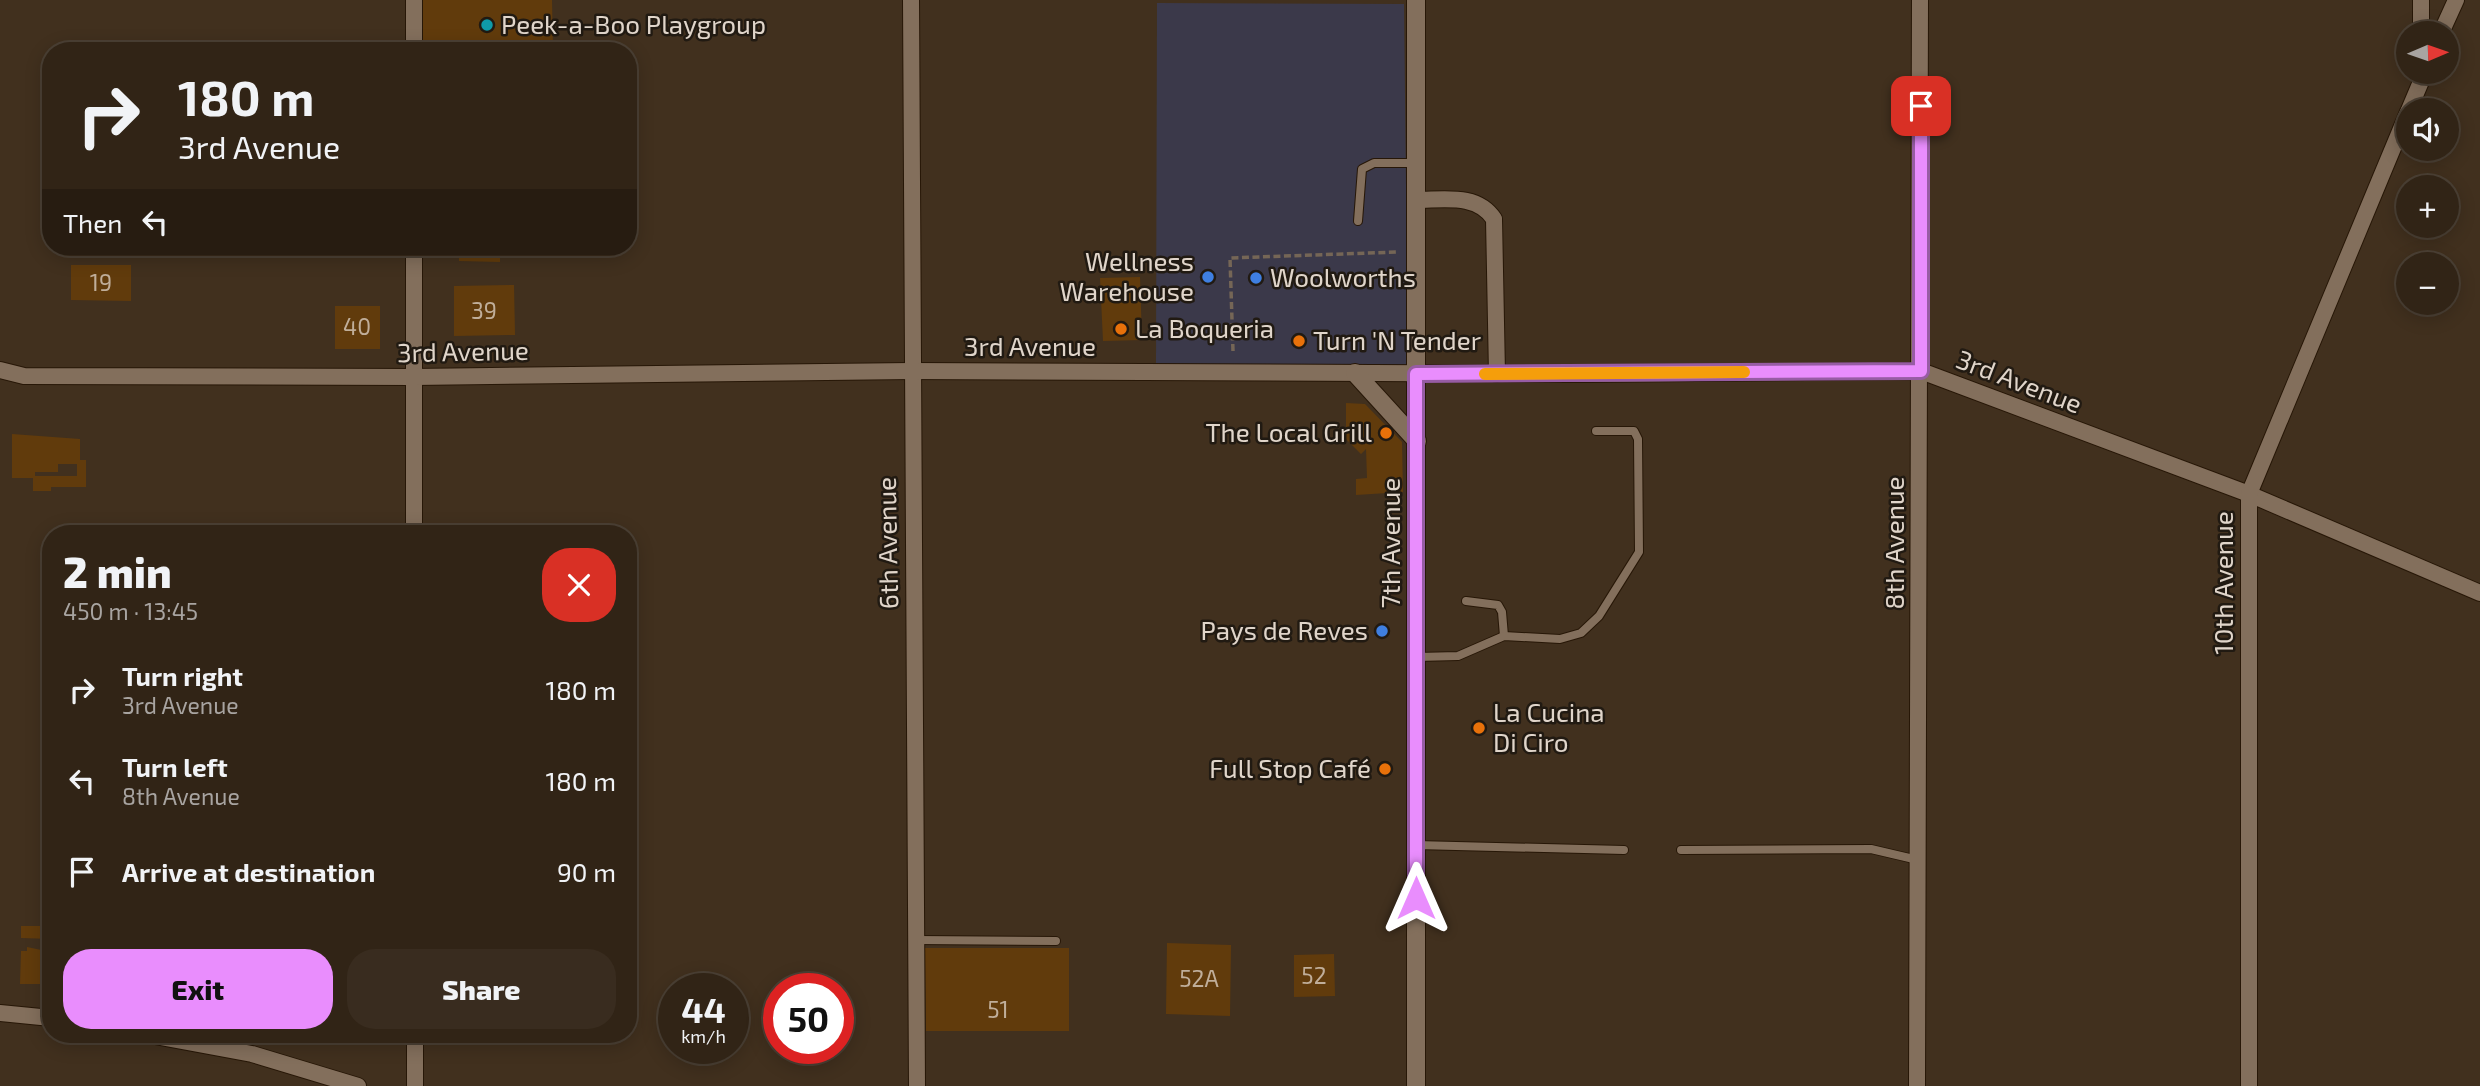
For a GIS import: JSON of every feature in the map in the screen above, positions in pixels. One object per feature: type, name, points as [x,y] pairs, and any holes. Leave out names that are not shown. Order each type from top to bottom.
[{"type":"main road","name":"7th Avenue","points":[[1416,0],[1416,1086]]},
{"type":"main road","points":[[1355,373],[1417,440]]},
{"type":"street","points":[[414,0],[414,42]]},
{"type":"street","name":"6th Avenue","points":[[911,0],[917,1086]]},
{"type":"street","name":"8th Avenue","points":[[1917,1086],[1920,0]]},
{"type":"street","points":[[2421,0],[2421,21]]},
{"type":"street","points":[[2446,21],[2456,0]]},
{"type":"street","name":"10th Avenue","points":[[2249,1086],[2249,494],[2396,140]]},
{"type":"street","points":[[1416,200],[1470,201],[1485,207],[1494,219],[1497,374]]},
{"type":"street","points":[[414,256],[414,525]]},
{"type":"street","name":"3rd Avenue","points":[[0,370],[24,376],[414,377],[911,371],[1497,374],[1921,371],[2249,494],[2480,593]]},
{"type":"street","points":[[0,1013],[42,1017]]},
{"type":"street","points":[[193,1043],[252,1054],[359,1086]]},
{"type":"street","points":[[415,1043],[415,1086]]},
{"type":"lane","points":[[1358,221],[1362,169],[1374,163],[1416,163]]},
{"type":"lane","points":[[1417,657],[1458,656],[1504,636],[1560,639],[1581,634],[1599,616],[1639,552],[1638,439],[1634,431],[1626,428],[1596,431]]},
{"type":"lane","points":[[1466,601],[1498,605],[1502,612],[1504,636]]},
{"type":"lane","points":[[1416,845],[1624,850]]},
{"type":"lane","points":[[1681,850],[1871,849],[1918,860]]},
{"type":"lane","points":[[916,940],[1056,941]]},
{"type":"path","points":[[1233,351],[1230,258],[1402,251]]},
{"type":"shaded area","points":[[1157,3],[1404,4],[1408,367],[1156,366]]},
{"type":"building","name":"Peek-a-Boo Playgroup","points":[[421,0],[552,0],[553,42],[421,42]]},
{"type":"building","points":[[459,256],[500,256],[500,262],[459,261]]},
{"type":"building","points":[[71,265],[131,265],[131,301],[71,300]]},
{"type":"building","points":[[1140,277],[1142,340],[1103,341],[1100,278]]},
{"type":"building","points":[[514,285],[515,335],[454,336],[454,286]]},
{"type":"building","points":[[335,306],[380,306],[380,349],[335,349]]},
{"type":"building","points":[[1346,403],[1365,404],[1402,442],[1403,492],[1356,495],[1356,479],[1367,478],[1366,449],[1361,454],[1346,439]]},
{"type":"building","points":[[12,434],[80,439],[80,460],[86,460],[86,487],[51,487],[51,491],[33,491],[33,478],[12,478]],"holes":[[[58,464],[77,464],[77,476],[35,476],[35,472],[58,472]]]},
{"type":"building","points":[[21,926],[42,926],[42,939],[21,938]]},
{"type":"building","points":[[1167,943],[1231,945],[1230,1016],[1166,1014]]},
{"type":"building","points":[[27,947],[42,950],[42,984],[20,984],[21,951],[27,951]]},
{"type":"building","points":[[925,948],[1069,948],[1069,1031],[926,1031]]},
{"type":"building","points":[[1334,954],[1335,996],[1294,997],[1294,955]]},
{"type":"slow traffic","points":[[1485,374],[1744,372]]},
{"type":"place","name":"Peek-a-Boo Playgroup","points":[[487,25]]},
{"type":"place","name":"Wellness Warehouse","points":[[1208,277]]},
{"type":"place","name":"Woolworths","points":[[1256,278]]},
{"type":"place","name":"La Boqueria","points":[[1121,329]]},
{"type":"place","name":"Turn 'N Tender","points":[[1299,341]]},
{"type":"place","name":"The Local Grill","points":[[1386,433]]},
{"type":"place","name":"Pays de Reves","points":[[1382,631]]},
{"type":"place","name":"La Cucina Di Ciro","points":[[1479,728]]},
{"type":"place","name":"Full Stop Café","points":[[1385,769]]},
{"type":"route","points":[[1416,898],[1416,374],[1921,371],[1921,106]]}]
